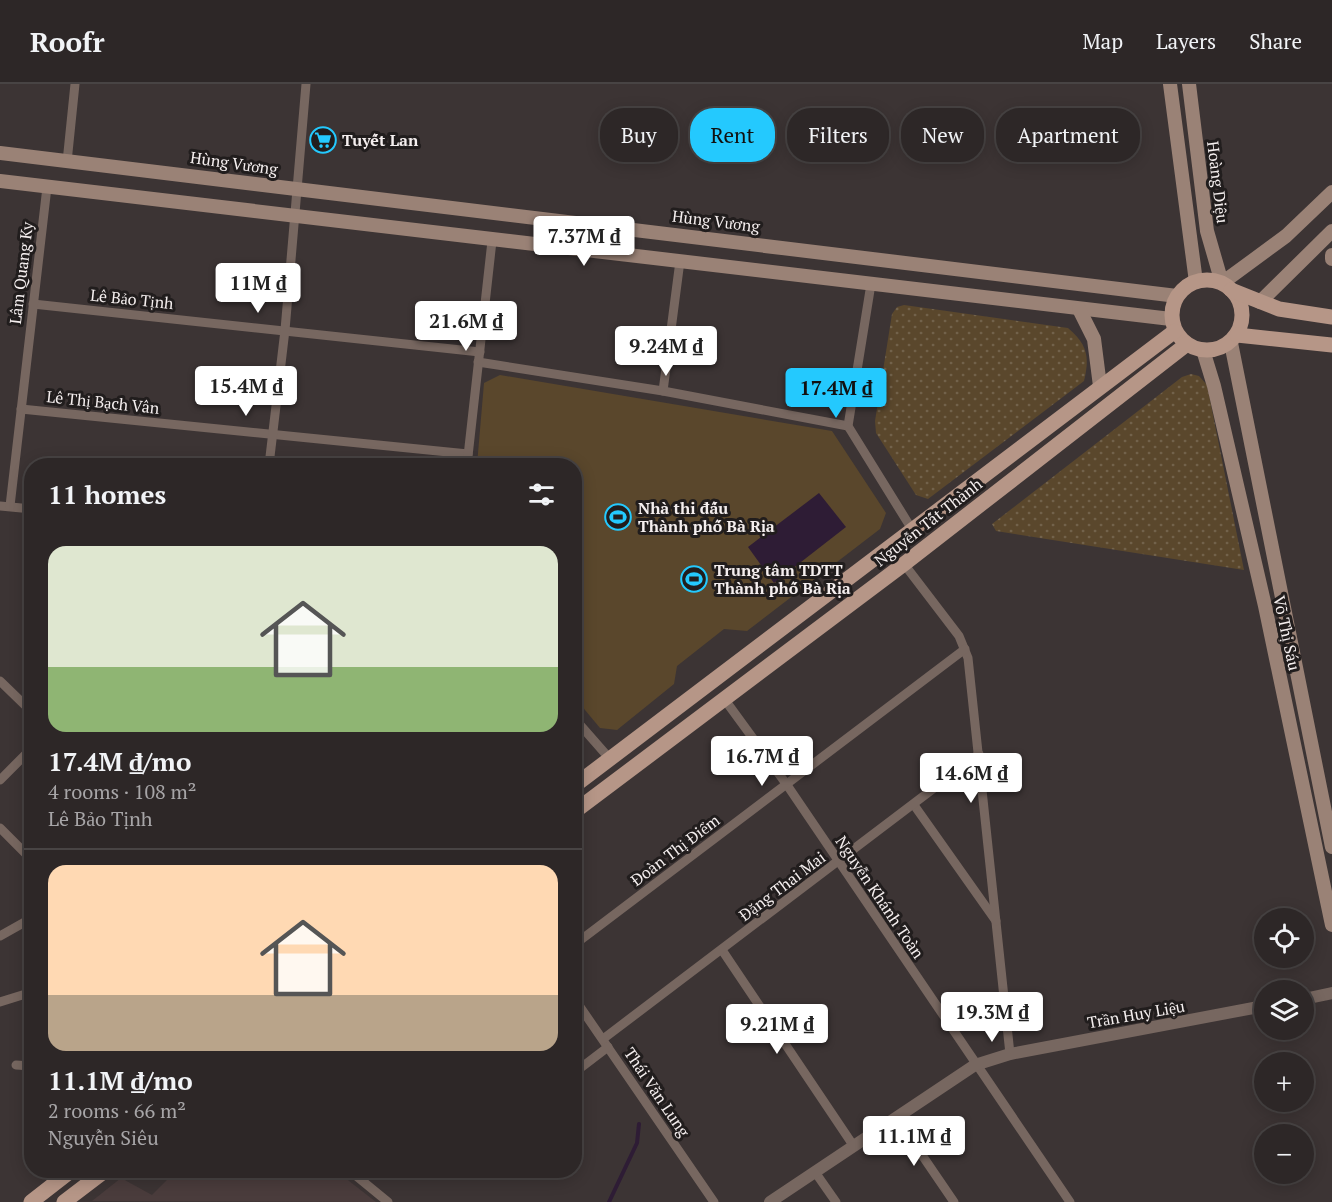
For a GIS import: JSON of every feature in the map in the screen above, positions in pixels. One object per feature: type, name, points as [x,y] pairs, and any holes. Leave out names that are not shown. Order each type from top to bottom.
[{"type":"main road","name":"Hoàng Diệu","points":[[1170,84],[1196,282]]},
{"type":"main road","name":"Hoàng Diệu","points":[[1189,84],[1207,231],[1226,287]]},
{"type":"main road","name":"Hùng Vương","points":[[0,153],[1177,296]]},
{"type":"main road","points":[[0,182],[1079,309],[1173,325]]},
{"type":"main road","points":[[1226,287],[1286,236],[1332,192]]},
{"type":"main road","points":[[1332,231],[1260,302],[1236,334],[1215,350],[1203,350],[1186,344],[1173,325],[1172,307],[1177,296],[1196,282],[1209,280],[1260,302],[1279,309],[1332,316]]},
{"type":"main road","points":[[1226,287],[1240,301],[1236,334]]},
{"type":"main road","points":[[1079,309],[1094,339],[1100,386]]},
{"type":"main road","name":"Nguyễn Tất Thành","points":[[582,780],[913,531],[1100,386],[1173,325]]},
{"type":"main road","points":[[1236,334],[1332,345]]},
{"type":"main road","name":"Võ Thị Sáu","points":[[1236,334],[1332,847]]},
{"type":"main road","name":"Nguyễn Tất Thành","points":[[582,806],[904,564],[1186,344]]},
{"type":"main road","name":"Võ Thị Sáu","points":[[1203,350],[1214,386],[1265,606],[1332,925]]},
{"type":"main road","points":[[31,1202],[62,1178]]},
{"type":"main road","points":[[64,1202],[96,1178]]},
{"type":"street","points":[[66,162],[75,84]]},
{"type":"street","points":[[270,458],[285,330],[306,84]]},
{"type":"street","name":"Lâm Quang Ky","points":[[5,506],[21,409],[47,187]]},
{"type":"street","points":[[468,458],[492,241]]},
{"type":"street","points":[[663,391],[680,261]]},
{"type":"street","points":[[871,284],[848,426],[913,531]]},
{"type":"street","name":"Lê Bảo Tịnh","points":[[33,304],[285,330],[479,357],[848,426]]},
{"type":"street","name":"Lê Thị Bạch Vân","points":[[21,409],[468,454]]},
{"type":"street","points":[[5,506],[24,508]]},
{"type":"street","points":[[904,564],[959,636],[965,649],[970,673],[1010,1054]]},
{"type":"street","name":"Đoàn Thị Điểm","points":[[582,939],[965,649]]},
{"type":"street","points":[[0,681],[24,704]]},
{"type":"street","name":"Nguyễn Khánh Toàn","points":[[725,700],[787,785],[1070,1202]]},
{"type":"street","points":[[582,727],[610,759]]},
{"type":"street","name":"Đặng Thai Mai","points":[[582,1065],[605,1043],[722,950],[979,754]]},
{"type":"street","points":[[0,780],[24,756]]},
{"type":"street","points":[[914,805],[997,921]]},
{"type":"street","points":[[0,828],[24,852]]},
{"type":"street","points":[[0,936],[24,922]]},
{"type":"street","points":[[722,950],[853,1145]]},
{"type":"street","points":[[1314,997],[1332,993]]},
{"type":"street","points":[[0,1002],[24,994]]},
{"type":"street","name":"Trần Huy Liệu","points":[[770,1202],[975,1065],[1010,1054],[1254,1008]]},
{"type":"street","name":"Thái Văn Lung","points":[[582,1010],[714,1202]]},
{"type":"street","points":[[16,1065],[24,1066]]},
{"type":"street","points":[[896,1117],[954,1202]]},
{"type":"street","points":[[815,1172],[836,1202]]},
{"type":"street","points":[[360,1178],[388,1202]]},
{"type":"shaded area","points":[[904,305],[1068,328],[1083,345],[1087,358],[1084,381],[928,499],[916,495],[876,433],[875,421],[892,314],[897,307]]},
{"type":"shaded area","points":[[1191,374],[1199,376],[1207,385],[1244,570],[996,531],[992,524],[1182,377]]},
{"type":"shaded area","name":"Trung tâm TDTT Thành phố Bà Rịa","points":[[500,375],[832,431],[886,513],[880,529],[747,631],[724,629],[677,666],[674,684],[617,730],[600,728],[582,706],[582,458],[478,458],[484,383]]},
{"type":"shaded area","points":[[819,493],[846,527],[774,583],[748,547]]},
{"type":"shaded area","points":[[121,1178],[152,1195],[169,1178],[345,1178],[376,1202],[92,1201]]},
{"type":"waterway","points":[[609,1202],[637,1143],[639,1124]]},
{"type":"place","name":"Tuyết Lan","points":[[323,140]]},
{"type":"place","name":"Nhà thi đấu Thành phố Bà Rịa","points":[[618,517]]},
{"type":"place","name":"Trung tâm TDTT Thành phố Bà Rịa","points":[[694,579]]}]
